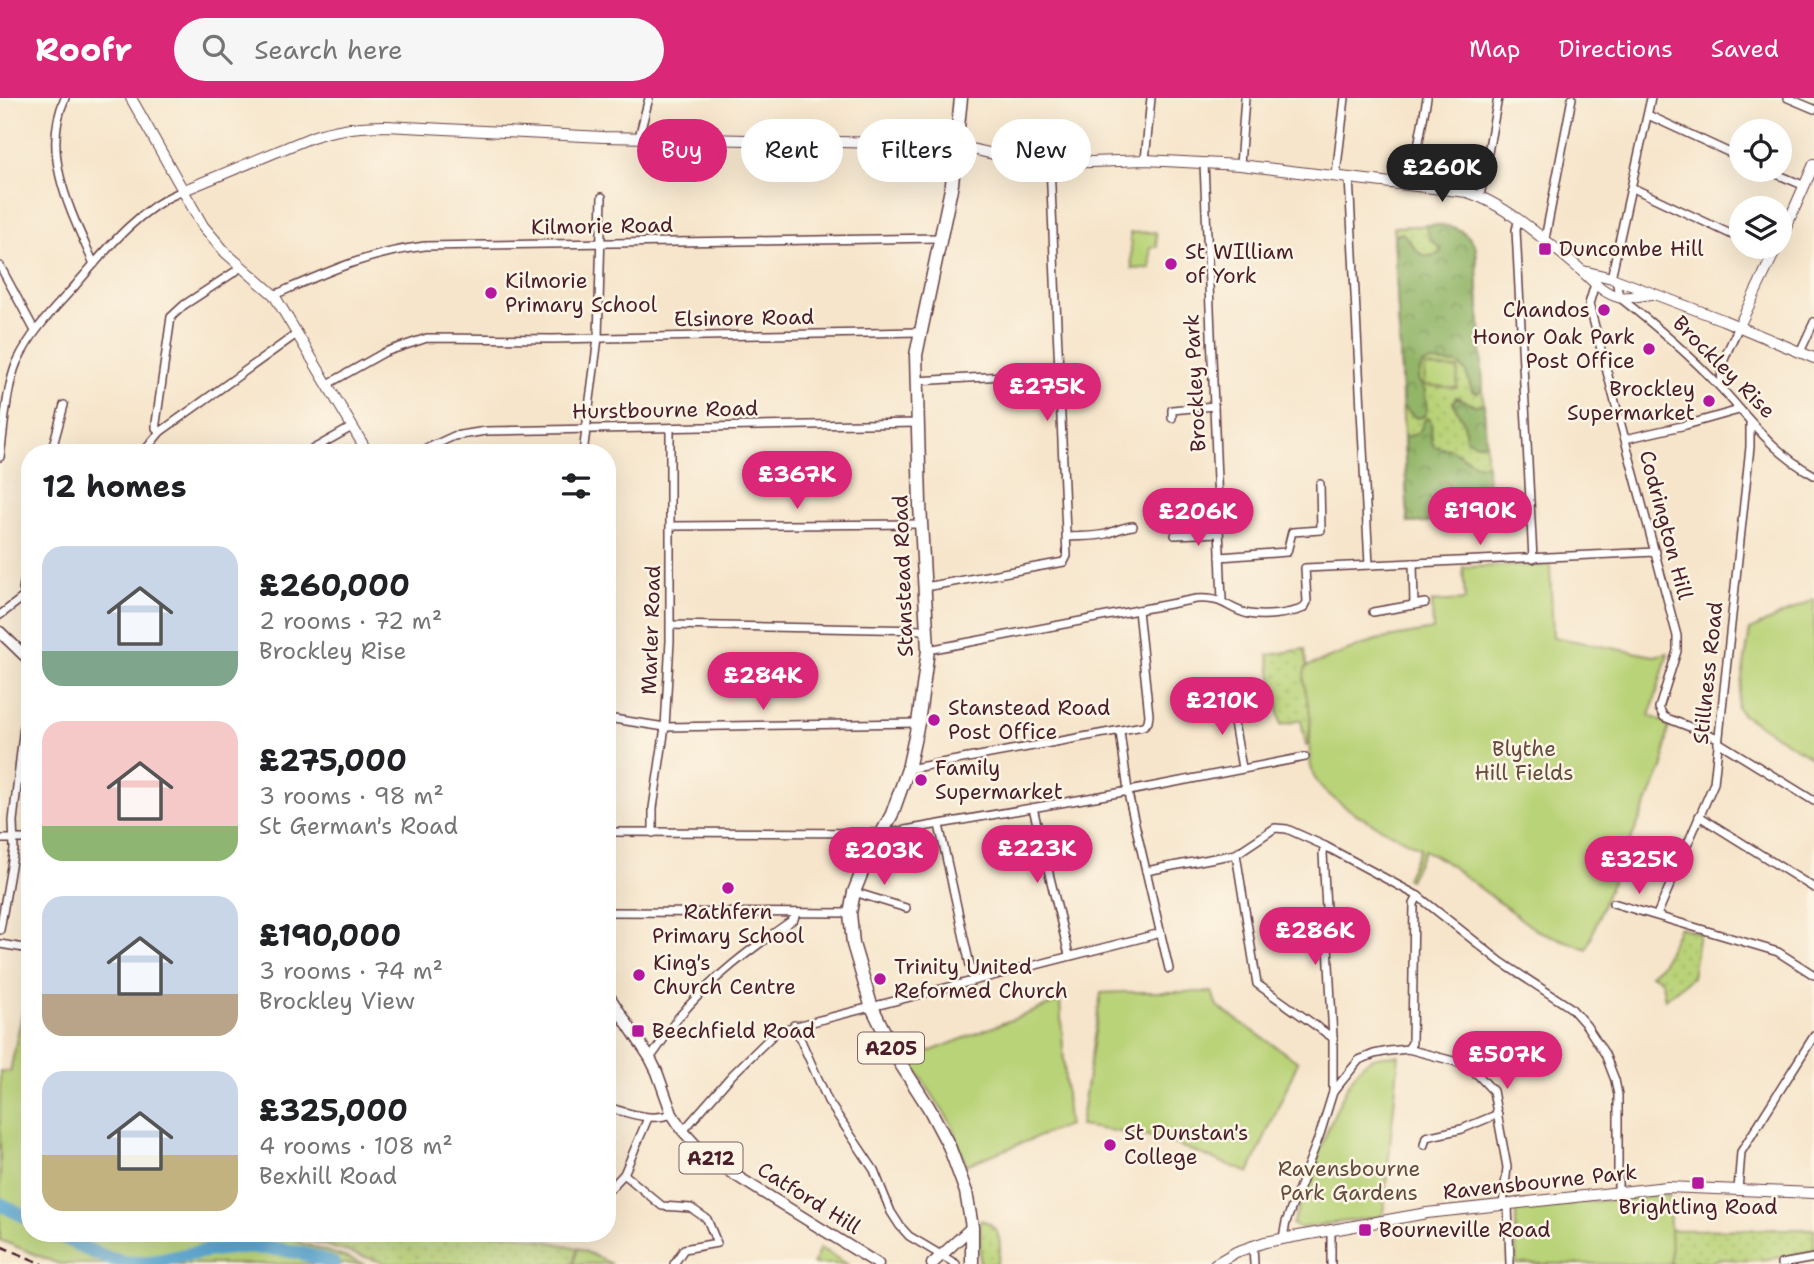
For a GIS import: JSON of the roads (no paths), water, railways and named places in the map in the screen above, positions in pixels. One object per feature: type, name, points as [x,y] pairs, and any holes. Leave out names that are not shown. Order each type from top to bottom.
[{"type":"highway","name":"Stanstead Road","points":[[959,119],[961,98]]},
{"type":"highway","name":"Stanstead Road","points":[[951,182],[916,355],[928,650],[918,723],[908,769],[892,814],[854,892],[850,913],[853,944],[871,1005],[897,1058],[929,1108],[949,1146],[966,1192],[972,1227],[972,1264]]},
{"type":"main road","points":[[0,632],[21,652]]},
{"type":"main road","name":"Catford Hill","points":[[616,1007],[650,1058],[672,1114],[703,1153],[878,1264]]},
{"type":"main road","points":[[936,1260],[972,1227]]},
{"type":"street","points":[[65,98],[58,119],[54,150],[67,204],[94,264]]},
{"type":"street","points":[[131,98],[203,226],[226,253],[274,295],[362,444]]},
{"type":"street","points":[[644,119],[649,98]]},
{"type":"street","points":[[1145,160],[1151,98]]},
{"type":"street","points":[[1240,165],[1245,98]]},
{"type":"street","points":[[1336,175],[1345,98]]},
{"type":"street","points":[[1411,184],[1427,98]]},
{"type":"street","points":[[1480,196],[1497,98]]},
{"type":"street","points":[[1545,239],[1572,98]]},
{"type":"street","points":[[1611,278],[1651,98]]},
{"type":"street","points":[[1788,98],[1814,109]]},
{"type":"street","points":[[1648,115],[1729,152]]},
{"type":"street","points":[[0,453],[16,364],[35,331],[114,241],[172,195],[312,136],[355,127],[637,137]]},
{"type":"street","points":[[727,139],[857,143]]},
{"type":"street","points":[[1091,162],[1145,160],[1240,165],[1467,192],[1480,196],[1545,239],[1595,284],[1619,297]]},
{"type":"street","name":"Brockley Park","points":[[1204,163],[1222,601]]},
{"type":"street","points":[[1792,215],[1814,164]]},
{"type":"street","points":[[1349,177],[1369,565]]},
{"type":"street","points":[[1792,181],[1805,186]]},
{"type":"street","points":[[925,587],[1064,562],[1067,556],[1051,182]]},
{"type":"street","points":[[1633,188],[1729,233]]},
{"type":"street","points":[[584,444],[598,338],[602,197]]},
{"type":"street","points":[[1518,222],[1516,230],[1533,559]]},
{"type":"street","name":"Kilmorie Road","points":[[274,295],[348,262],[400,249],[465,245],[591,245],[940,237]]},
{"type":"street","points":[[1727,396],[1720,380],[1720,368],[1771,259]]},
{"type":"street","points":[[160,432],[156,424],[171,317],[184,304],[236,271],[240,265]]},
{"type":"street","points":[[0,266],[35,331]]},
{"type":"street","points":[[1583,271],[1611,278],[1628,288]]},
{"type":"street","name":"Codrington Hill","points":[[1595,284],[1589,304],[1678,643],[1659,708],[1664,717],[1718,740],[1814,802]]},
{"type":"street","points":[[1619,297],[1617,285],[1651,294],[1740,326],[1814,358]]},
{"type":"street","points":[[1619,297],[1628,288]]},
{"type":"street","name":"Brockley Rise","points":[[1619,297],[1664,331],[1727,396],[1750,424],[1758,428],[1771,445],[1814,475]]},
{"type":"street","points":[[1800,352],[1814,322]]},
{"type":"street","name":"Elsinore Road","points":[[328,384],[385,352],[427,338],[919,332]]},
{"type":"street","points":[[150,444],[160,432],[298,333]]},
{"type":"street","points":[[1702,369],[1713,371],[1720,368]]},
{"type":"street","points":[[916,381],[1059,373]]},
{"type":"street","points":[[53,444],[64,405]]},
{"type":"street","points":[[1172,418],[1172,410],[1214,406]]},
{"type":"street","points":[[1625,439],[1739,410]]},
{"type":"street","name":"Hurstbourne Road","points":[[436,444],[454,436],[486,431],[918,423]]},
{"type":"street","name":"Stillness Road","points":[[1657,915],[1714,783],[1750,447],[1750,424]]},
{"type":"street","points":[[322,444],[352,427]]},
{"type":"street","name":"Marler Road","points":[[653,832],[653,808],[665,727],[671,625],[670,428]]},
{"type":"street","points":[[1750,447],[1762,442],[1771,445]]},
{"type":"street","points":[[1220,557],[1287,552],[1292,532],[1321,530],[1320,484]]},
{"type":"street","points":[[671,526],[922,524]]},
{"type":"street","points":[[1067,537],[1097,536],[1133,526]]},
{"type":"street","points":[[1175,535],[1219,533]]},
{"type":"street","points":[[928,650],[1196,599],[1222,601],[1245,614],[1296,611],[1304,608],[1307,602],[1305,568],[1656,552]]},
{"type":"street","points":[[1413,563],[1414,605]]},
{"type":"street","points":[[0,615],[21,599]]},
{"type":"street","points":[[1373,612],[1425,603]]},
{"type":"street","points":[[908,769],[1143,726],[1148,722],[1149,715],[1138,610]]},
{"type":"street","points":[[671,625],[926,630]]},
{"type":"street","points":[[1230,700],[1242,768]]},
{"type":"street","points":[[616,720],[665,727],[918,723]]},
{"type":"street","points":[[1120,732],[1129,798],[1170,969]]},
{"type":"street","points":[[0,930],[14,849],[13,821],[21,751]]},
{"type":"street","points":[[616,832],[880,834],[1306,757]]},
{"type":"street","points":[[1033,808],[1069,955]]},
{"type":"street","points":[[1699,816],[1814,888]]},
{"type":"street","points":[[939,825],[973,979]]},
{"type":"street","points":[[1146,871],[1236,854],[1275,828],[1287,829],[1325,846],[1418,896],[1501,962],[1571,1008],[1586,1025],[1605,1054],[1619,1095],[1618,1193]]},
{"type":"street","points":[[0,839],[21,839]]},
{"type":"street","points":[[1283,1238],[1286,1222],[1333,1092],[1333,1038],[1323,853],[1325,846]]},
{"type":"street","points":[[1236,854],[1257,984],[1333,1038]]},
{"type":"street","points":[[854,892],[906,908]]},
{"type":"street","points":[[1408,1049],[1412,1043],[1414,904],[1418,896]]},
{"type":"street","points":[[1613,903],[1778,952],[1814,975]]},
{"type":"street","points":[[616,912],[850,913]]},
{"type":"street","points":[[650,1058],[680,1016],[723,972],[794,919],[796,913]]},
{"type":"street","points":[[683,1131],[732,1075],[777,1031],[1161,933]]},
{"type":"street","points":[[0,944],[21,948]]},
{"type":"street","points":[[794,1025],[818,1082],[874,1170],[891,1212],[909,1236],[936,1260],[956,1264]]},
{"type":"street","points":[[1738,1189],[1741,1152],[1814,1036]]},
{"type":"street","points":[[1333,1092],[1359,1060],[1374,1054],[1408,1049],[1457,1062],[1478,1075],[1493,1091],[1507,1167],[1505,1205],[1510,1264]]},
{"type":"street","points":[[616,1109],[648,1118],[672,1114]]},
{"type":"street","points":[[1424,1145],[1426,1137],[1462,1129],[1498,1114]]},
{"type":"street","points":[[616,1182],[624,1174],[648,1118]]},
{"type":"street","points":[[624,1174],[662,1206],[684,1206],[707,1219],[717,1242],[684,1249],[674,1264]]},
{"type":"street","name":"Ravensbourne Park","points":[[1215,1264],[1236,1251],[1253,1245],[1427,1213],[1667,1187],[1814,1193]]},
{"type":"street","points":[[1331,1229],[1331,1264]]},
{"type":"street","points":[[1253,1245],[1254,1264]]},
{"type":"street","points":[[1781,1264],[1814,1258]]},
{"type":"waterway","points":[[0,1204],[21,1214]]},
{"type":"waterway","points":[[73,1242],[103,1256],[133,1263],[230,1248],[265,1248],[300,1253],[333,1264]]},
{"type":"railway","points":[[0,1246],[43,1264]]},
{"type":"place","name":"Duncombe Hill","points":[[1545,249]]},
{"type":"place","name":"St WIlliam of York","points":[[1171,264]]},
{"type":"place","name":"Kilmorie Primary School","points":[[491,293]]},
{"type":"place","name":"Chandos","points":[[1604,310]]},
{"type":"place","name":"Honor Oak Park Post Office","points":[[1649,349]]},
{"type":"place","name":"Brockley Supermarket","points":[[1709,401]]},
{"type":"place","name":"Stanstead Road Post Office","points":[[934,720]]},
{"type":"place","name":"Family Supermarket","points":[[921,780]]},
{"type":"place","name":"Rathfern Primary School","points":[[728,888]]},
{"type":"place","name":"King's Church Centre","points":[[639,975]]},
{"type":"place","name":"Trinity United Reformed Church","points":[[880,979]]},
{"type":"place","name":"Beechfield Road","points":[[638,1031]]},
{"type":"place","name":"St Dunstan's College","points":[[1110,1145]]},
{"type":"place","name":"Brightling Road","points":[[1698,1183]]},
{"type":"place","name":"Bourneville Road","points":[[1365,1230]]},
{"type":"park label","name":"Blythe Hill Fields","points":[[1524,761]]},
{"type":"park label","name":"Ravensbourne Park Gardens","points":[[1349,1181]]}]
